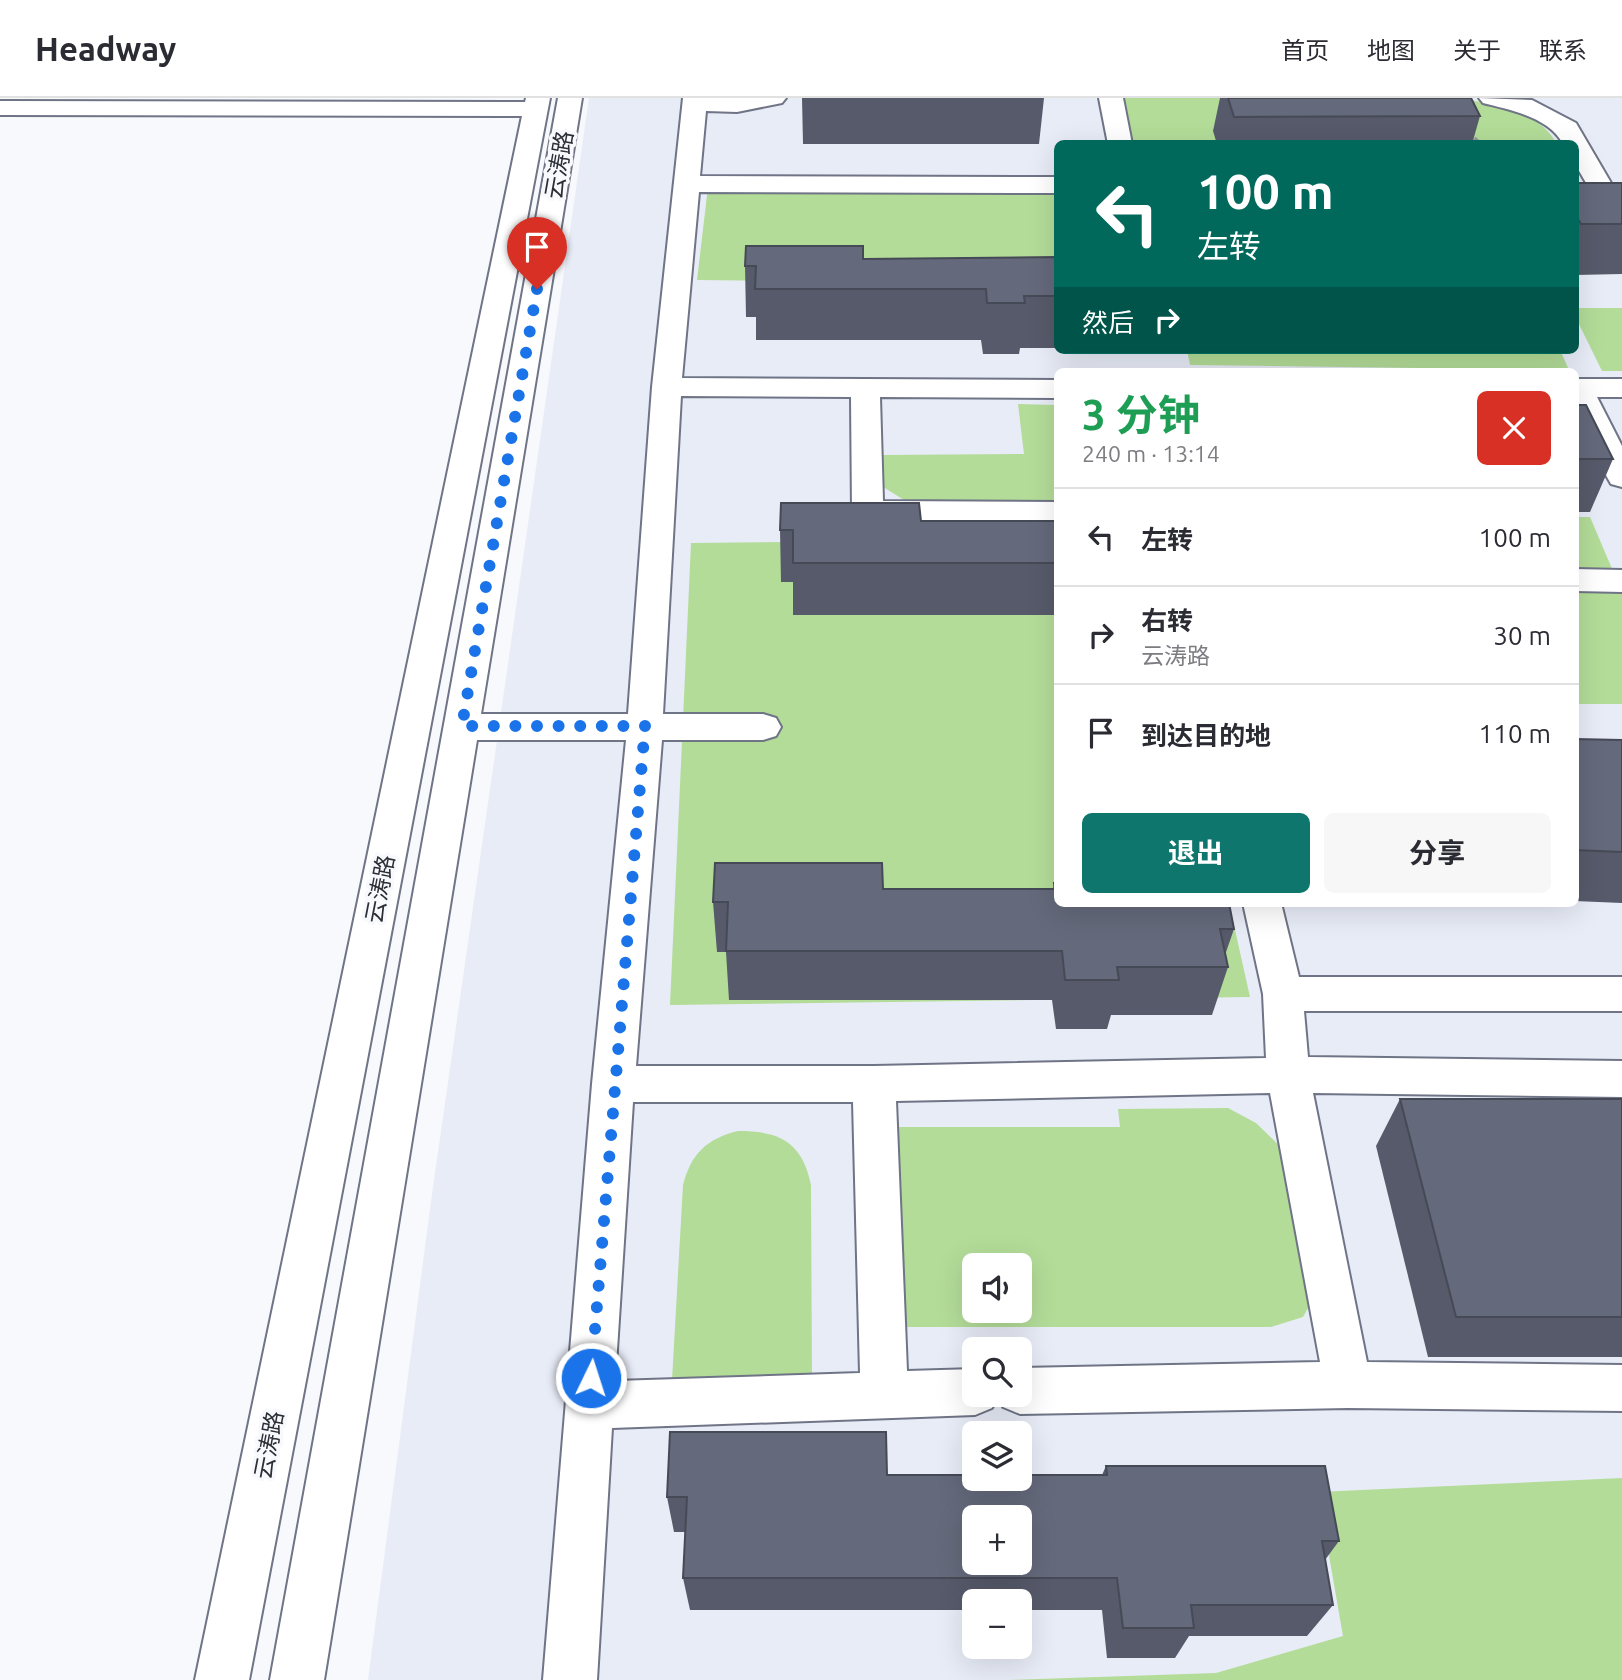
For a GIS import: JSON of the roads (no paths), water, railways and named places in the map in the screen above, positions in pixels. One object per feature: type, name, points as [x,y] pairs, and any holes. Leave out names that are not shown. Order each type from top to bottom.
[{"type":"street","points":[[570,1680],[613,1084],[645,726],[667,387],[695,101],[737,105],[774,98]]},
{"type":"street","points":[[1111,98],[1119,140]]},
{"type":"street","points":[[1491,98],[1524,105],[1567,128],[1576,140]]},
{"type":"street","points":[[0,108],[548,102]]},
{"type":"street","name":"云涛路","points":[[297,1680],[462,726],[548,102]]},
{"type":"street","name":"云涛路","points":[[222,1680],[548,102]]},
{"type":"street","points":[[1579,145],[1611,189]]},
{"type":"street","points":[[686,184],[1054,185]]},
{"type":"street","points":[[1579,187],[1611,189]]},
{"type":"street","points":[[667,387],[1054,389]]},
{"type":"street","points":[[1579,388],[1622,388]]},
{"type":"street","points":[[865,389],[868,511],[1054,512]]},
{"type":"street","points":[[1579,394],[1622,477]]},
{"type":"street","points":[[1579,580],[1622,581]]},
{"type":"street","points":[[462,726],[763,727]]},
{"type":"street","points":[[1263,907],[1283,994],[1288,1074],[1348,1385]]},
{"type":"street","points":[[1283,994],[1622,994]]},
{"type":"street","points":[[613,1084],[874,1084],[1288,1074],[1622,1079]]},
{"type":"street","points":[[874,1084],[884,1394]]},
{"type":"street","points":[[1032,1391],[1348,1385],[1622,1388]]},
{"type":"street","points":[[589,1405],[962,1392]]}]
